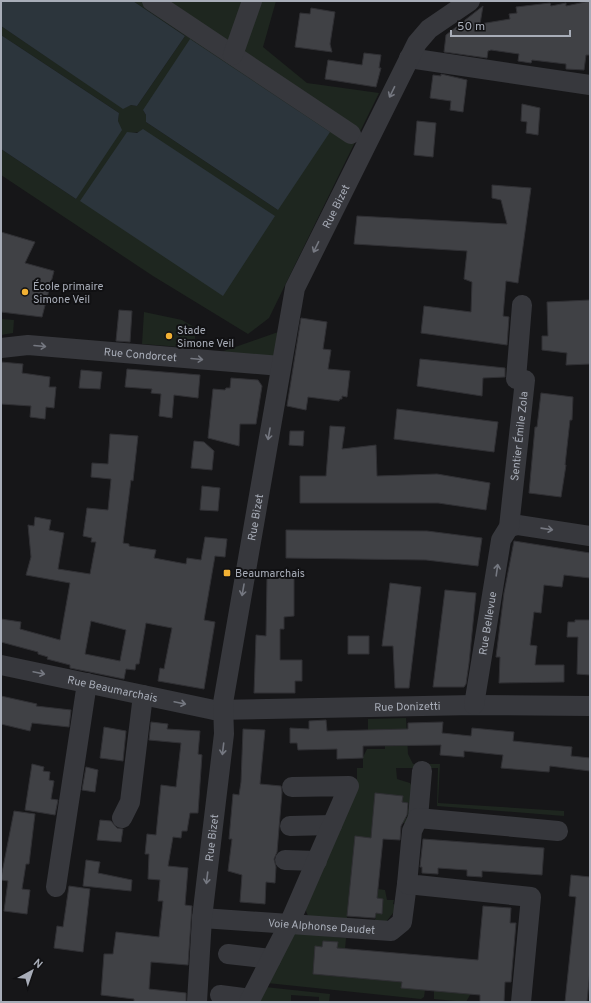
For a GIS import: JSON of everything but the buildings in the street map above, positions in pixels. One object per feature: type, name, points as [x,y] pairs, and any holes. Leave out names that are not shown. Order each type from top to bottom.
[{"type":"street","points":[[152,1],[351,134]]},
{"type":"street","points":[[233,55],[252,1]]},
{"type":"street","name":"Rue Bizet","points":[[197,1002],[202,918],[224,734],[224,698],[295,288],[417,43],[428,29],[470,1]]},
{"type":"street","points":[[409,58],[590,85]]},
{"type":"street","name":"Sentier Émile Zola","points":[[505,534],[525,380],[516,379],[522,305]]},
{"type":"street","name":"Rue Condorcet","points":[[1,348],[28,344],[281,366]]},
{"type":"street","points":[[505,534],[518,525],[590,536]]},
{"type":"street","name":"Rue Bellevue","points":[[474,705],[505,534]]},
{"type":"street","name":"Rue Beaumarchais","points":[[1,665],[214,710],[224,710]]},
{"type":"street","points":[[56,887],[87,683]]},
{"type":"street","points":[[122,818],[130,802],[143,695]]},
{"type":"street","name":"Rue Donizetti","points":[[224,710],[474,705],[590,706]]},
{"type":"street","name":"Voie Alphonse Daudet","points":[[202,918],[391,931],[402,922],[412,831],[418,818],[422,770]]},
{"type":"street","points":[[220,995],[250,1000],[289,924],[349,786],[292,787]]},
{"type":"street","points":[[418,818],[558,831]]},
{"type":"street","points":[[290,826],[332,825]]},
{"type":"street","points":[[284,860],[316,861]]},
{"type":"street","points":[[407,884],[531,896],[521,1002]]},
{"type":"street","points":[[228,954],[271,959]]},
{"type":"shaded area","points":[[1,1],[133,1],[185,36],[137,106],[131,105],[123,109],[1,26]]},
{"type":"shaded area","points":[[133,1],[276,1],[263,47],[307,83],[379,93],[269,318],[248,334],[153,276],[1,175],[1,149],[76,199],[119,126],[119,113],[1,35],[1,26],[123,108],[131,105],[137,106],[185,36]],"holes":[[[143,110],[278,210],[146,122],[146,115]],[[140,132],[81,201],[131,133]]]},
{"type":"shaded area","points":[[1,35],[119,113],[118,121],[122,130],[76,199],[1,149]]},
{"type":"shaded area","points":[[190,39],[330,132],[278,210],[146,122],[146,115],[143,110]]},
{"type":"shaded area","points":[[143,129],[275,216],[223,296],[80,201],[127,132],[137,133]]},
{"type":"shaded area","name":"Stade Simone Veil","points":[[144,312],[182,320],[196,328],[194,348],[142,344]]},
{"type":"shaded area","points":[[1,319],[14,320],[13,333],[1,335]]},
{"type":"shaded area","points":[[281,331],[273,360],[221,352]]},
{"type":"shaded area","points":[[406,718],[408,754],[413,764],[440,764],[438,803],[564,811],[564,816],[437,806],[438,768],[396,768],[397,779],[410,783],[413,789],[407,823],[401,823],[401,818],[407,818],[409,803],[402,802],[403,796],[375,793],[371,838],[355,837],[347,918],[375,921],[376,913],[382,914],[383,899],[377,898],[378,889],[385,890],[387,900],[394,900],[393,904],[397,905],[393,913],[386,922],[308,916],[306,911],[306,901],[357,779],[357,768],[363,768],[363,757],[367,749],[385,749],[385,746],[395,746],[395,729],[368,730],[368,719]]},
{"type":"shaded area","points":[[294,933],[346,938],[345,949],[337,948],[337,942],[323,941],[322,947],[315,947],[313,974],[402,982],[425,990],[424,997],[421,999],[267,983]]},
{"type":"shaded area","points":[[434,985],[471,988],[470,995],[466,1002],[434,999]]},
{"type":"shaded area","points":[[265,987],[330,994],[329,1002],[319,1002],[319,997],[291,995],[291,1002],[258,1002]]},
{"type":"place","name":"École primaire Simone Veil","points":[[25,292]]},
{"type":"place","name":"Stade Simone Veil","points":[[169,336]]},
{"type":"place","name":"Beaumarchais","points":[[227,573]]}]
